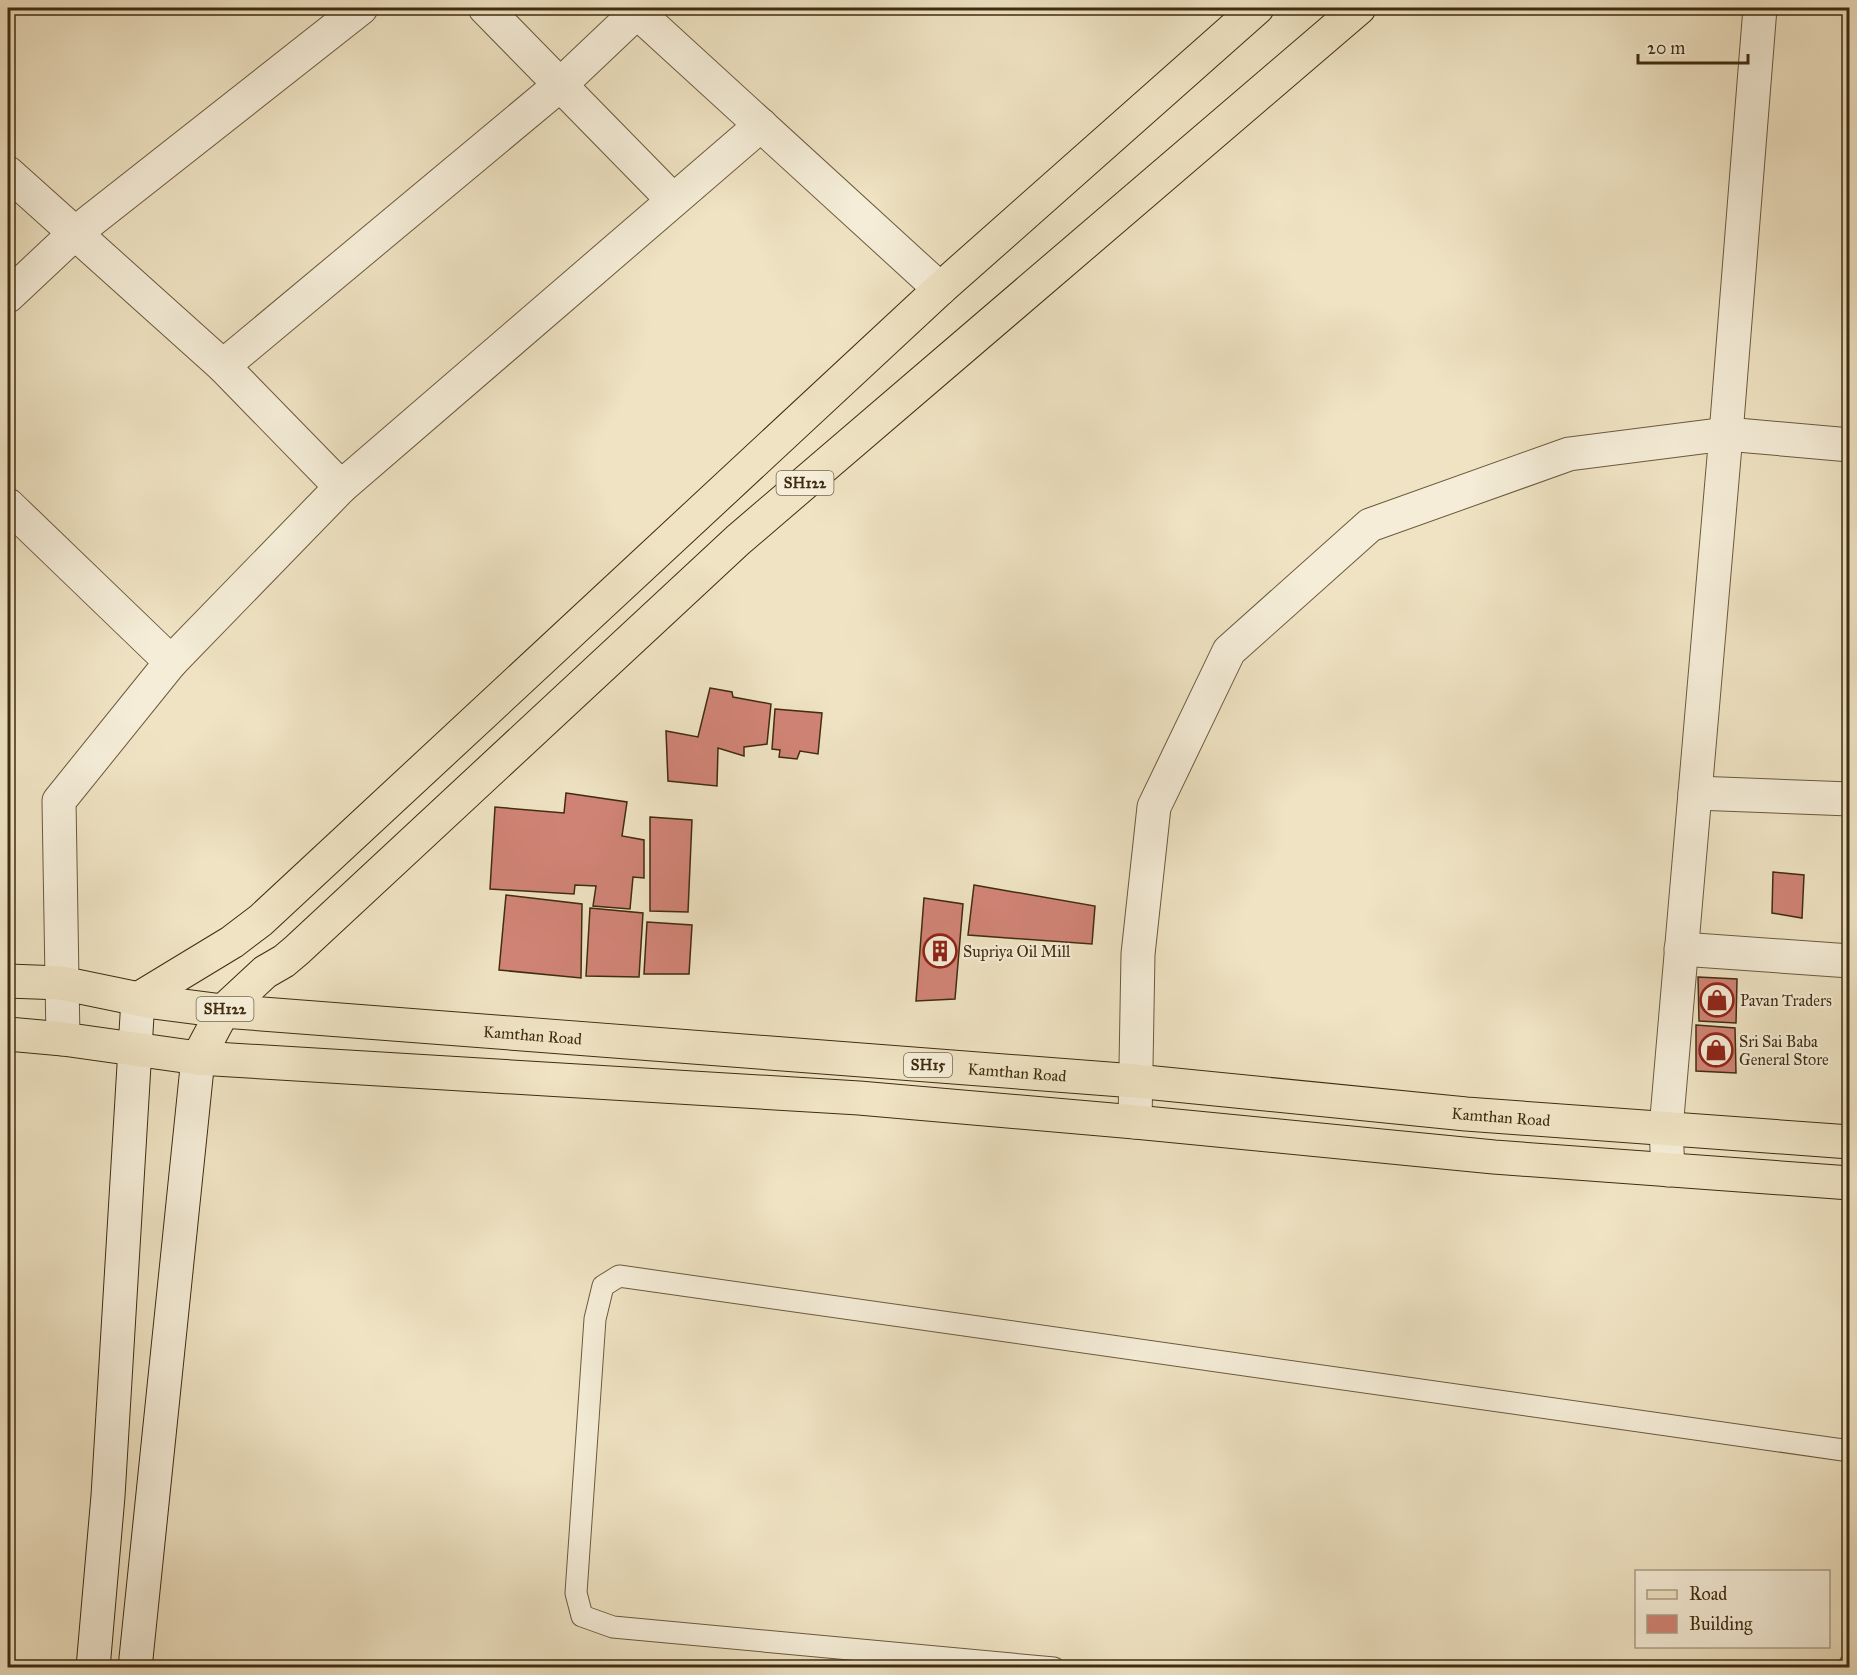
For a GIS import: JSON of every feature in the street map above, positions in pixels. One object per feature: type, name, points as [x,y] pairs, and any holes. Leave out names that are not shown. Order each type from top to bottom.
[{"type":"main road","points":[[138,999],[232,942],[261,920],[940,289],[1257,8]]},
{"type":"main road","name":"SH122","points":[[198,1058],[223,1011],[265,972],[297,950],[738,540],[1359,8]]},
{"type":"main road","name":"Kamthan Road","points":[[8,981],[61,983],[138,999],[223,1011],[1135,1081],[1466,1114],[1850,1142]]},
{"type":"main road","points":[[8,1034],[63,1039],[198,1058],[860,1098],[1494,1157],[1850,1183]]},
{"type":"street","points":[[8,296],[74,234],[361,8]]},
{"type":"street","points":[[485,8],[673,200]]},
{"type":"street","points":[[1668,1170],[1666,1129],[1760,8]]},
{"type":"street","points":[[223,366],[560,85],[637,12],[940,289]]},
{"type":"street","points":[[63,1039],[58,801],[171,662],[341,487],[761,125]]},
{"type":"street","points":[[8,173],[223,366],[341,487]]},
{"type":"street","points":[[1135,1122],[1138,954],[1154,807],[1229,651],[1370,525],[1569,454],[1726,434],[1850,445]]},
{"type":"street","points":[[8,505],[171,662]]},
{"type":"street","points":[[1695,793],[1850,799]]},
{"type":"street","points":[[1681,949],[1850,961]]},
{"type":"street","points":[[93,1668],[108,1496],[138,999]]},
{"type":"street","points":[[135,1668],[198,1058]]},
{"type":"lane","points":[[1054,1668],[613,1627],[582,1616],[576,1593],[595,1319],[603,1286],[619,1276],[1850,1451]]},
{"type":"building","points":[[710,688],[732,692],[733,697],[771,704],[767,744],[744,747],[744,756],[718,748],[717,786],[668,781],[666,731],[698,737]]},
{"type":"building","points":[[775,709],[822,713],[818,754],[800,751],[797,759],[779,757],[780,750],[772,749]]},
{"type":"building","points":[[566,793],[627,802],[622,836],[644,840],[644,878],[633,877],[630,909],[593,906],[596,886],[575,885],[574,894],[490,889],[495,807],[564,813]]},
{"type":"building","points":[[650,817],[692,820],[688,912],[650,911]]},
{"type":"building","points":[[1773,872],[1804,875],[1802,918],[1772,913]]},
{"type":"building","points":[[974,885],[1095,906],[1092,944],[968,935]]},
{"type":"building","points":[[506,895],[582,904],[581,978],[499,970]]},
{"type":"building","name":"Supriya Oil Mill","points":[[924,898],[963,904],[955,999],[916,1001]]},
{"type":"building","points":[[590,908],[643,913],[639,977],[586,976]]},
{"type":"building","points":[[647,922],[692,925],[689,974],[644,974]]},
{"type":"building","name":"Pavan Traders","points":[[1698,977],[1737,979],[1736,1023],[1699,1021]]},
{"type":"building","name":"Sri Sai Baba General Store","points":[[1696,1025],[1735,1028],[1736,1073],[1696,1071]]},
{"type":"place","name":"Supriya Oil Mill","points":[[940,951]]},
{"type":"place","name":"Pavan Traders","points":[[1717,1000]]},
{"type":"place","name":"Sri Sai Baba General Store","points":[[1716,1050]]}]
